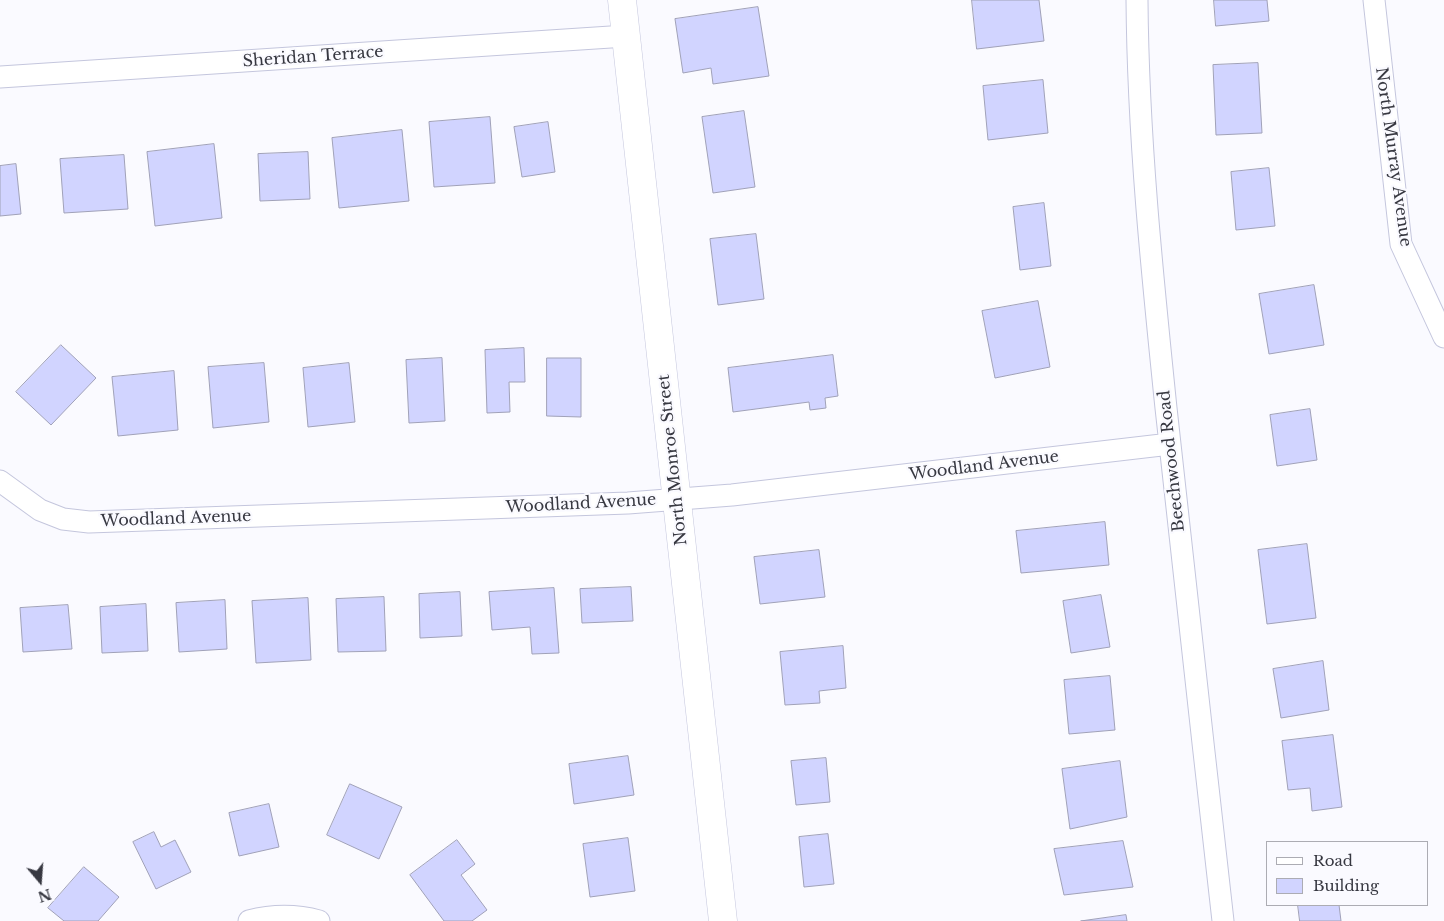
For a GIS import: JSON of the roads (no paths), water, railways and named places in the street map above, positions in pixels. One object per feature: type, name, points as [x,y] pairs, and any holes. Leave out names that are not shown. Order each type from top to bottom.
[{"type":"main road","name":"North Monroe Street","points":[[622,0],[723,921]]},
{"type":"street","name":"Beechwood Road","points":[[1137,0],[1137,55],[1143,165],[1153,278],[1223,921]]},
{"type":"street","name":"North Murray Avenue","points":[[1374,0],[1401,244],[1444,337]]},
{"type":"street","name":"Sheridan Terrace","points":[[0,77],[626,36]]},
{"type":"street","name":"Woodland Avenue","points":[[0,482],[40,510],[63,519],[89,522],[618,504],[732,495],[1170,444]]},
{"type":"street","points":[[250,921],[258,918],[289,916],[319,921]]}]
